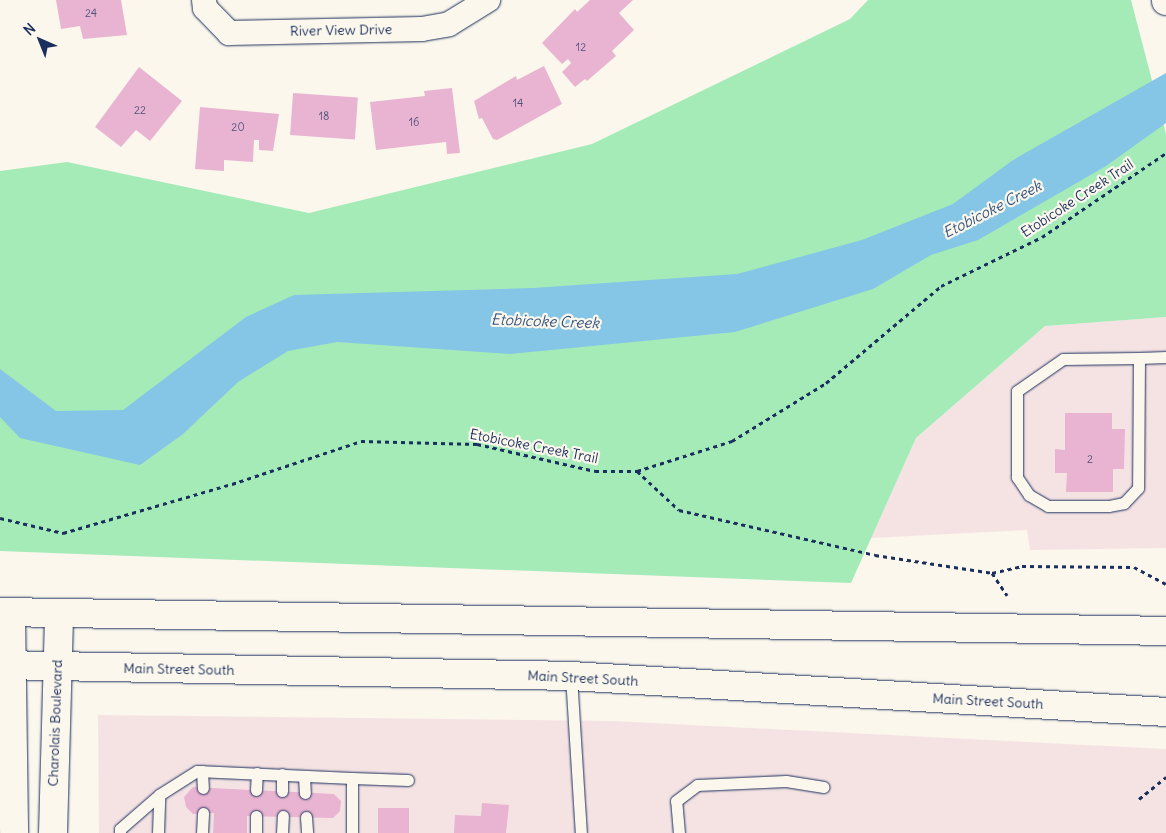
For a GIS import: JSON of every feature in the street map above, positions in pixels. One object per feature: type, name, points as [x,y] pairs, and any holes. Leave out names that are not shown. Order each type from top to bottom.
[{"type":"main road","points":[[14,833],[5,612],[1166,631]]},
{"type":"main road","name":"Charolais Boulevard","points":[[52,833],[59,613]]},
{"type":"main road","name":"Main Street South","points":[[6,665],[571,676],[1166,712]]},
{"type":"street","name":"River View Drive","points":[[204,0],[205,8],[229,33],[422,28],[449,24],[488,0]]},
{"type":"lane","points":[[1138,358],[1138,488],[1124,503],[1048,506],[1029,495],[1017,478],[1017,391],[1063,358],[1166,357]]},
{"type":"lane","points":[[571,676],[581,833]]},
{"type":"lane","points":[[120,833],[120,828],[159,795],[196,771],[408,780]]},
{"type":"lane","points":[[202,771],[203,788]]},
{"type":"lane","points":[[256,774],[256,790]]},
{"type":"lane","points":[[282,774],[282,791]]},
{"type":"lane","points":[[304,776],[305,793]]},
{"type":"lane","points":[[352,778],[352,833]]},
{"type":"lane","points":[[680,833],[676,801],[697,785],[786,781],[824,787]]},
{"type":"lane","points":[[158,833],[159,795]]},
{"type":"lane","points":[[202,813],[202,833]]},
{"type":"lane","points":[[256,816],[256,833]]},
{"type":"lane","points":[[282,833],[283,816]]},
{"type":"lane","points":[[306,817],[307,833]]},
{"type":"path","name":"Etobicoke Creek Trail","points":[[0,518],[63,533],[232,484],[361,441],[477,444],[595,471],[636,471],[732,441],[826,384],[941,286],[1042,237],[1166,153]]},
{"type":"path","points":[[636,471],[679,510],[875,555],[992,573],[1022,566],[1134,567],[1166,584]]},
{"type":"path","points":[[992,573],[1007,595]]},
{"type":"path","points":[[1139,799],[1166,777]]},
{"type":"shaded area","points":[[1166,317],[1166,548],[1030,550],[1027,530],[871,538],[916,438],[1045,326]]},
{"type":"shaded area","points":[[98,715],[613,721],[1166,749],[1166,833],[99,833]]},
{"type":"green space","points":[[868,0],[1131,0],[1166,134],[1166,317],[1045,326],[916,438],[851,583],[0,551],[0,171],[67,162],[309,213],[592,144],[850,19]]},
{"type":"water","name":"Etobicoke Creek","points":[[1166,73],[1166,123],[1106,166],[978,240],[931,255],[873,289],[735,332],[510,354],[337,342],[288,351],[238,382],[183,434],[140,465],[20,438],[0,417],[0,369],[56,411],[123,410],[246,317],[294,295],[533,288],[737,274],[862,240],[953,204],[1013,160]]},
{"type":"building","points":[[56,0],[121,0],[127,35],[83,39],[80,26],[61,29]]},
{"type":"building","points":[[590,0],[633,0],[619,13],[634,30],[612,51],[616,56],[587,81],[585,79],[575,87],[562,72],[571,63],[568,59],[562,64],[542,43],[575,9],[577,12]]},
{"type":"building","points":[[544,66],[562,104],[497,140],[493,139],[482,118],[479,119],[474,101],[516,76],[517,80]]},
{"type":"building","points":[[139,67],[182,101],[150,141],[136,130],[121,147],[95,127]]},
{"type":"building","points":[[452,88],[460,153],[447,154],[446,142],[376,150],[370,102],[425,96],[424,91]]},
{"type":"building","points":[[293,93],[358,98],[355,139],[290,135]]},
{"type":"building","points":[[200,107],[279,114],[273,151],[259,150],[259,140],[254,140],[253,162],[224,160],[224,171],[195,169]]},
{"type":"building","points":[[1065,413],[1112,413],[1112,429],[1125,429],[1124,469],[1113,469],[1113,492],[1066,492],[1067,473],[1055,473],[1055,449],[1065,450]]},
{"type":"building","points":[[193,787],[334,794],[341,801],[340,811],[333,818],[247,816],[247,833],[213,833],[214,813],[193,814],[186,807],[184,797]]},
{"type":"building","points":[[482,803],[509,805],[506,833],[454,833],[455,815],[481,816]]},
{"type":"building","points":[[378,808],[409,808],[409,833],[378,833]]}]
